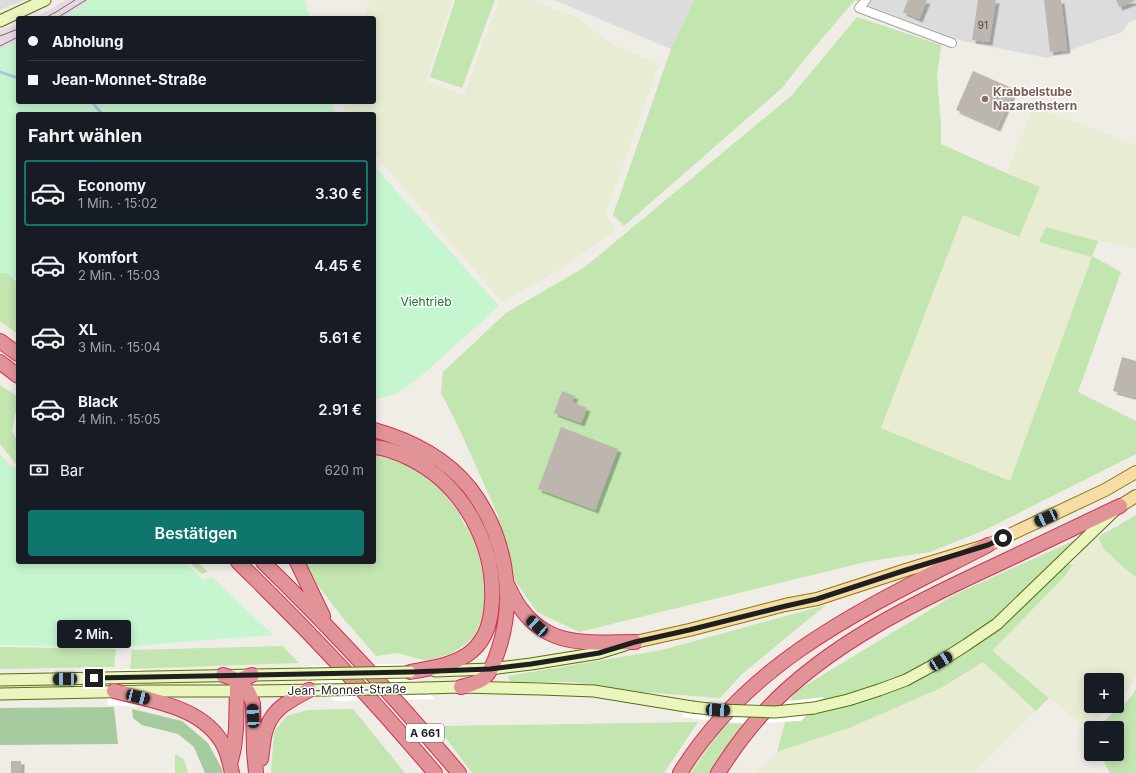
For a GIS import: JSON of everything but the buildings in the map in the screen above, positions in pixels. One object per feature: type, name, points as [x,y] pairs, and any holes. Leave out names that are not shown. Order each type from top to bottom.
[{"type":"highway","points":[[0,341],[16,353]]},
{"type":"highway","points":[[0,362],[16,374]]},
{"type":"highway","points":[[376,431],[403,439],[429,453],[444,463],[462,479],[482,506],[501,549],[506,582],[507,607],[500,645],[484,679],[461,687]]},
{"type":"highway","points":[[376,448],[391,450],[417,462],[449,487],[476,525],[485,547],[490,568],[492,611],[486,633],[480,641],[473,650],[456,660],[442,666],[410,672]]},
{"type":"highway","points":[[718,773],[733,750],[766,710],[800,678],[844,646],[922,600],[1120,506]]},
{"type":"highway","points":[[680,773],[694,753],[729,710],[754,685],[800,649],[860,611],[988,545]]},
{"type":"highway","name":"A 661","points":[[240,564],[325,650],[385,715],[434,773]]},
{"type":"highway","name":"A 661","points":[[265,564],[328,627],[459,773]]},
{"type":"highway","points":[[298,564],[328,627]]},
{"type":"highway","points":[[506,582],[520,608],[528,618],[548,633],[562,639],[577,642],[635,642]]},
{"type":"highway","points":[[223,675],[233,678],[244,685],[253,704],[254,751],[257,773]]},
{"type":"highway","points":[[231,768],[244,685]]},
{"type":"highway","points":[[257,773],[265,733],[272,716],[285,703],[309,690]]},
{"type":"highway","points":[[114,691],[166,704],[197,717],[207,724],[220,739],[224,746],[231,768]]},
{"type":"highway","points":[[419,754],[426,773]]},
{"type":"main road","points":[[0,21],[45,0]]},
{"type":"main road","points":[[635,642],[817,599],[988,545],[1105,490],[1136,472]]},
{"type":"main road","points":[[1120,506],[1136,496]]},
{"type":"main road","name":"Jean-Monnet-Straße","points":[[244,685],[309,690],[461,687],[594,691],[718,710],[775,712],[814,708],[848,700],[906,680],[941,661],[966,645],[997,624],[1120,506]]},
{"type":"main road","name":"Jean-Monnet-Straße","points":[[0,694],[114,691],[244,685],[310,674],[490,669],[599,653],[635,642]]},
{"type":"main road","points":[[0,680],[223,675]]},
{"type":"street","points":[[866,0],[859,8],[952,43]]},
{"type":"shaded area","points":[[0,0],[25,0],[0,10]]},
{"type":"shaded area","points":[[66,0],[90,0],[66,16],[39,16]]},
{"type":"shaded area","points":[[554,0],[694,0],[671,49]]},
{"type":"shaded area","points":[[854,0],[1136,0],[1136,19],[1129,22],[1122,32],[1047,58],[962,41]]},
{"type":"shaded area","points":[[16,25],[16,42],[0,50],[0,30]]},
{"type":"green space","points":[[90,0],[305,0],[309,16],[66,16]]},
{"type":"green space","points":[[370,0],[452,0],[426,81],[464,95],[499,0],[530,0],[576,17],[615,46],[659,64],[605,215],[617,229],[559,270],[502,302],[376,155],[376,112],[346,112],[343,104],[376,104],[376,16],[364,16]]},
{"type":"green space","points":[[455,0],[495,0],[462,88],[430,77]]},
{"type":"green space","points":[[694,0],[855,0],[781,89],[624,226],[613,215],[671,49]]},
{"type":"green space","points":[[857,17],[941,45],[937,78],[941,123],[941,144],[1040,187],[1019,237],[963,215],[881,428],[1010,481],[1092,257],[1039,242],[1046,227],[1098,241],[1092,256],[1121,272],[1078,392],[1136,421],[1136,454],[985,530],[930,552],[870,561],[579,632],[537,612],[515,581],[497,513],[457,424],[441,393],[443,372],[506,313],[585,267],[792,95]]},
{"type":"green space","points":[[16,42],[16,104],[331,104],[335,112],[16,112],[16,281],[7,273],[0,273],[0,50]]},
{"type":"green space","points":[[1034,107],[1136,145],[1136,248],[1098,241],[1046,227],[1040,242],[1092,256],[1010,482],[881,428],[963,214],[1019,237],[1040,187],[1006,173]]},
{"type":"green space","name":"Viehtrieb","points":[[376,168],[499,306],[421,376],[398,393],[377,399]]},
{"type":"green space","points":[[0,273],[7,273],[16,281],[16,333],[0,321]]},
{"type":"green space","points":[[0,385],[16,396],[16,412],[12,432],[16,437],[16,464],[0,444]]},
{"type":"green space","points":[[0,454],[12,467],[16,468],[16,564],[186,564],[203,580],[212,577],[273,635],[116,647],[0,645]]},
{"type":"green space","points":[[376,455],[396,455],[439,487],[460,514],[465,526],[468,524],[475,537],[487,591],[481,620],[475,635],[466,644],[450,654],[427,661],[398,653],[376,656],[343,618],[313,579],[306,564],[376,564]]},
{"type":"green space","points":[[1136,515],[1136,577],[1104,549],[1098,537]]},
{"type":"green space","points":[[1098,537],[1104,549],[1136,577],[1136,677],[1124,695],[1124,673],[1084,673],[1084,713],[1103,713],[1095,721],[1084,721],[1084,726],[993,650],[1065,576],[1084,548]]},
{"type":"green space","points":[[1077,539],[1047,567],[1073,564],[1065,576],[993,650],[1049,698],[1036,711],[983,662],[941,688],[849,728],[777,752],[793,693],[956,594]]},
{"type":"green space","points":[[191,564],[199,564],[208,572],[202,574]]},
{"type":"green space","points":[[826,605],[742,674],[720,698],[641,692],[574,682],[510,682],[508,676],[662,650]]},
{"type":"green space","points":[[283,646],[299,663],[130,669],[132,650]]},
{"type":"green space","points":[[0,647],[116,649],[114,667],[0,669]]},
{"type":"green space","points":[[983,662],[1036,711],[974,773],[755,773],[777,752],[849,728],[941,688]]},
{"type":"green space","points":[[1136,689],[1136,773],[1110,773],[1104,761],[1124,761],[1124,721],[1104,721],[1113,713],[1124,713],[1124,703],[1131,697]]},
{"type":"green space","points":[[114,707],[118,744],[0,745],[0,708]]},
{"type":"green space","points":[[132,709],[182,721],[208,743],[223,773],[205,773],[194,747],[178,734],[142,725],[133,718]]},
{"type":"green space","points":[[353,709],[405,773],[271,773],[274,732],[286,716],[308,710]]},
{"type":"green space","points":[[698,722],[664,773],[472,773],[437,726]]},
{"type":"green space","points":[[725,723],[745,724],[712,773],[691,773]]},
{"type":"green space","points":[[175,754],[184,759],[188,773],[175,773]]},
{"type":"pier","points":[[403,664],[435,699],[334,701],[302,666]]},
{"type":"pier","points":[[142,669],[144,707],[108,705],[105,670]]},
{"type":"pier","points":[[824,697],[801,721],[758,723],[723,722],[681,717],[697,701],[765,704]]},
{"type":"waterway","points":[[0,72],[16,77]]},
{"type":"waterway","points":[[94,104],[100,112]]},
{"type":"tram line","points":[[49,16],[75,0]]},
{"type":"tram line","points":[[60,16],[86,0]]},
{"type":"tram line","points":[[0,36],[16,30]]},
{"type":"tram line","points":[[0,46],[16,38]]},
{"type":"place","name":"Krabbelstube Nazarethstern","points":[[985,99]]},
{"type":"route","points":[[94,678],[410,672],[507,668],[599,653],[635,642],[817,599],[988,545],[1003,538]]}]
